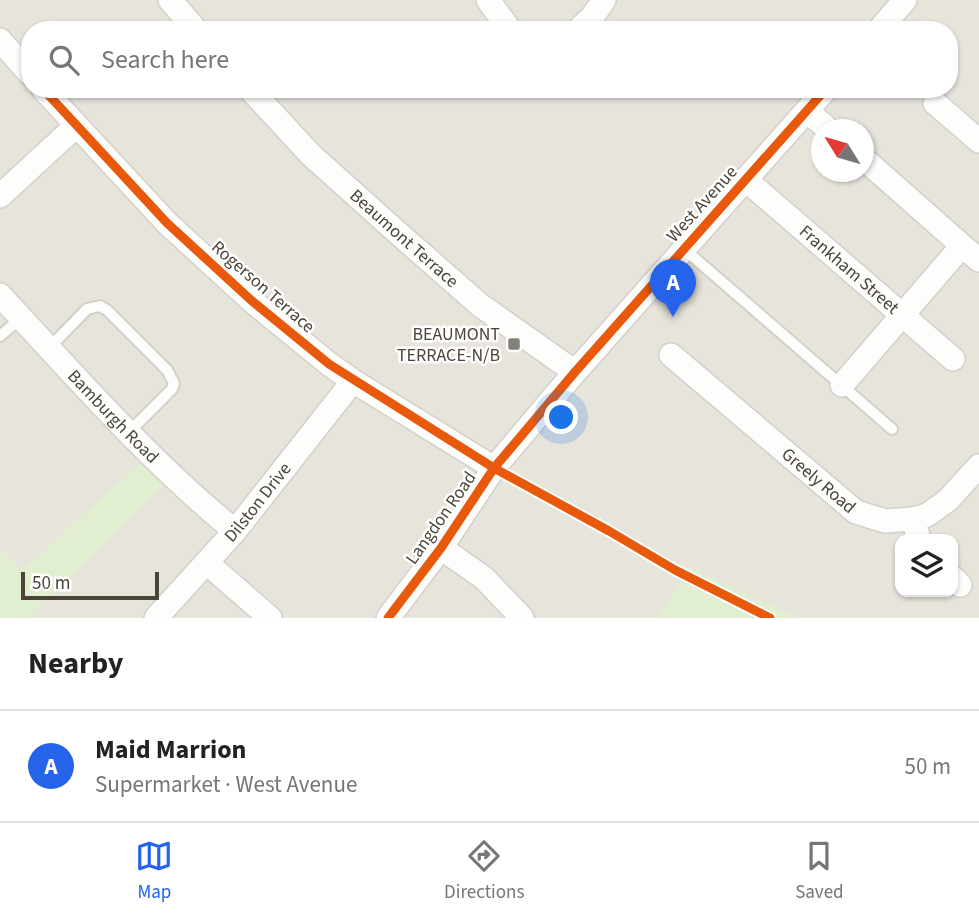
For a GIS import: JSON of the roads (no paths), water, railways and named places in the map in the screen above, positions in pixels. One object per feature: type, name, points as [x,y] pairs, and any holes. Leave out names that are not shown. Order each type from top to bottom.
[{"type":"street","points":[[170,0],[188,21]]},
{"type":"street","points":[[488,0],[503,21]]},
{"type":"street","points":[[588,21],[604,0]]},
{"type":"street","points":[[886,21],[905,0]]},
{"type":"street","points":[[0,40],[21,64]]},
{"type":"street","name":"Rogerson Terrace","points":[[51,98],[167,223],[252,301],[328,364],[494,468]]},
{"type":"street","name":"Beaumont Terrace","points":[[258,98],[311,155],[418,251],[481,305],[575,372]]},
{"type":"street","name":"West Avenue","points":[[575,372],[818,98]]},
{"type":"street","points":[[935,103],[979,141]]},
{"type":"street","points":[[807,111],[816,119]]},
{"type":"street","points":[[0,196],[76,126]]},
{"type":"street","points":[[874,169],[979,260]]},
{"type":"street","name":"Frankham Street","points":[[745,179],[953,359]]},
{"type":"street","points":[[842,385],[961,250],[960,244]]},
{"type":"street","name":"Bamburgh Road","points":[[0,295],[128,433],[206,507],[236,531]]},
{"type":"street","name":"Greely Road","points":[[671,355],[856,512],[916,529],[927,515],[948,500],[979,466]]},
{"type":"street","name":"Langdon Road","points":[[388,618],[441,548],[494,468],[575,372]]},
{"type":"street","name":"Dilston Drive","points":[[156,618],[236,531],[353,380]]},
{"type":"street","points":[[441,548],[484,578],[522,618]]},
{"type":"street","points":[[207,563],[270,618]]},
{"type":"lane","points":[[684,248],[892,429]]},
{"type":"lane","points":[[49,348],[87,309],[100,306],[167,370],[174,383],[172,389],[128,433]]},
{"type":"lane","points":[[0,336],[21,317]]},
{"type":"place","name":"Maid Marrion","points":[[673,317]]},
{"type":"place","name":"BEAUMONT TERRACE-N/B","points":[[514,344]]}]
